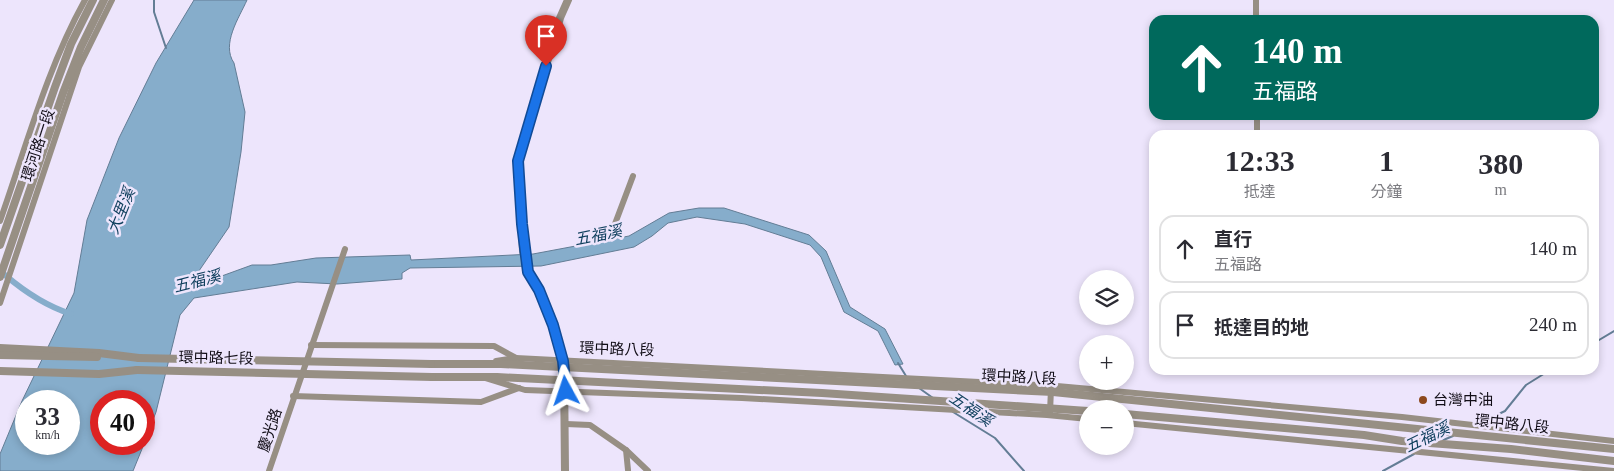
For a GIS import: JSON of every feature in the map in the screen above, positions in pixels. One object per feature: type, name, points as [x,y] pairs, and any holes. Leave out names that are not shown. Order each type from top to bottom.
[{"type":"street","name":"環河路一段","points":[[0,221],[49,81],[74,20],[85,0]]},
{"type":"street","name":"環河路一段","points":[[0,245],[55,87],[92,0]]},
{"type":"street","name":"環河路一段","points":[[0,277],[63,93],[81,47],[104,0]]},
{"type":"street","name":"環河路一段","points":[[0,303],[80,67],[112,0]]},
{"type":"street","points":[[566,471],[566,391],[563,365],[553,325],[539,290],[528,272],[523,251],[518,161],[560,18],[568,0]]},
{"type":"street","points":[[1256,0],[1256,15]]},
{"type":"street","points":[[610,237],[633,176]]},
{"type":"street","name":"慶光路","points":[[269,471],[311,344],[345,250]]},
{"type":"street","name":"環中路八段","points":[[311,344],[494,346],[516,358]]},
{"type":"street","points":[[0,348],[98,352],[139,358]]},
{"type":"street","name":"環中路七段","points":[[0,355],[431,364]]},
{"type":"street","name":"環中路八段","points":[[480,364],[516,358],[563,365]]},
{"type":"street","name":"環中路八段","points":[[431,364],[563,365],[1051,389],[1453,423],[1614,440]]},
{"type":"street","name":"環中路七段","points":[[0,366],[432,377]]},
{"type":"street","points":[[0,371],[98,374],[137,370]]},
{"type":"street","name":"環中路八段","points":[[432,377],[479,377],[914,399],[971,410],[1079,411]]},
{"type":"street","name":"環中路八段","points":[[479,377],[519,388],[937,404],[1050,411],[1079,417]]},
{"type":"street","name":"環中路八段","points":[[294,396],[481,402],[519,388]]},
{"type":"street","points":[[1050,411],[1051,389]]},
{"type":"street","name":"環中路八段","points":[[1051,389],[1614,449]]},
{"type":"street","name":"環中路八段","points":[[1134,415],[1364,435],[1413,442],[1614,461]]},
{"type":"street","points":[[566,424],[590,425],[626,450],[648,471]]},
{"type":"street","points":[[1134,424],[1421,450],[1614,471]]},
{"type":"street","points":[[626,450],[628,470]]},
{"type":"water","name":"大里溪","points":[[194,0],[247,0],[230,39],[229,48],[245,112],[241,152],[229,227],[190,284],[208,281],[252,265],[271,265],[316,258],[410,255],[411,260],[533,254],[629,236],[669,213],[699,208],[724,208],[809,235],[826,251],[850,307],[885,329],[903,364],[895,365],[878,331],[844,312],[821,257],[810,245],[745,224],[697,217],[668,223],[634,247],[541,266],[410,268],[402,273],[402,279],[337,284],[297,282],[194,298],[180,315],[155,415],[155,390],[90,390],[90,455],[140,455],[133,471],[0,471],[0,454],[15,418],[15,455],[80,455],[80,390],[27,390],[74,293],[87,220],[119,138],[156,63]]},
{"type":"waterway","points":[[154,0],[154,12],[166,48]]},
{"type":"waterway","points":[[5,275],[36,298],[71,314]]},
{"type":"waterway","name":"五福溪","points":[[1599,340],[1614,331]]},
{"type":"waterway","name":"五福溪","points":[[898,363],[906,376]]},
{"type":"waterway","name":"五福溪","points":[[1480,423],[1505,411],[1526,385],[1542,375]]},
{"type":"waterway","name":"五福溪","points":[[919,388],[933,398]]},
{"type":"waterway","name":"五福溪","points":[[953,412],[995,438],[1024,471]]},
{"type":"waterway","name":"五福溪","points":[[1441,441],[1453,436]]},
{"type":"waterway","name":"五福溪","points":[[1383,471],[1414,454]]},
{"type":"place","name":"台灣中油","points":[[1423,400]]},
{"type":"route","points":[[546,66],[522,140],[518,161],[523,251],[529,276],[539,290],[553,325],[563,361],[566,391]]}]
